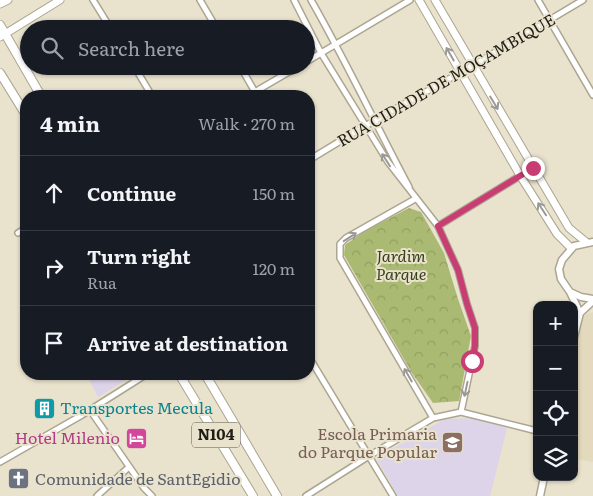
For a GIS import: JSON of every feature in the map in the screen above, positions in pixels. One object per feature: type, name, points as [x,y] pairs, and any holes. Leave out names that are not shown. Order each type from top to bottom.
[{"type":"main road","points":[[0,4],[8,0]]},
{"type":"main road","points":[[28,20],[60,0]]},
{"type":"main road","points":[[418,0],[521,177],[557,234],[571,248]]},
{"type":"main road","points":[[435,0],[472,66],[569,228],[589,242]]},
{"type":"main road","points":[[0,25],[3,36],[20,63]]},
{"type":"main road","points":[[3,36],[20,25]]},
{"type":"main road","points":[[0,74],[20,106]]},
{"type":"main road","points":[[28,75],[37,90]]},
{"type":"main road","name":"N104","points":[[183,380],[253,496]]},
{"type":"main road","name":"N104","points":[[208,380],[277,496]]},
{"type":"main road","points":[[218,438],[237,428]]},
{"type":"street","points":[[93,0],[105,20]]},
{"type":"street","points":[[200,0],[212,20]]},
{"type":"street","points":[[294,0],[304,20]]},
{"type":"street","points":[[310,0],[336,44],[374,121],[416,199]]},
{"type":"street","points":[[315,57],[410,0]]},
{"type":"street","points":[[538,0],[593,94]]},
{"type":"street","name":"RUA CIDADE DE MOÇAMBIQUE","points":[[315,156],[583,0]]},
{"type":"street","points":[[315,41],[388,162],[438,226],[458,270],[475,328],[474,353],[461,412]]},
{"type":"street","points":[[139,75],[148,90]]},
{"type":"street","points":[[246,75],[255,90]]},
{"type":"street","points":[[259,90],[284,75]]},
{"type":"street","points":[[438,226],[533,168]]},
{"type":"street","points":[[416,199],[346,238],[340,244],[340,258],[433,418]]},
{"type":"street","points":[[580,313],[570,292],[561,279],[559,269],[562,260],[571,248],[589,242]]},
{"type":"street","points":[[570,292],[593,300]]},
{"type":"street","points":[[578,321],[580,313],[593,300]]},
{"type":"street","points":[[315,367],[392,496]]},
{"type":"street","points":[[0,462],[138,380]]},
{"type":"street","points":[[90,410],[144,488],[152,496]]},
{"type":"street","points":[[306,496],[433,418],[461,412],[533,430]]},
{"type":"street","points":[[97,496],[129,467]]},
{"type":"street","points":[[540,496],[543,481]]},
{"type":"street","points":[[144,488],[145,496]]},
{"type":"shaded area","points":[[593,312],[593,462],[578,460],[578,331],[580,317]]},
{"type":"shaded area","points":[[89,380],[126,380],[98,397]]},
{"type":"shaded area","name":"Escola Primaria do Parque Popular","points":[[477,418],[507,428],[490,496],[398,496],[376,458],[445,419]]},
{"type":"green space","name":"Jardim Parque","points":[[409,208],[421,212],[444,253],[471,336],[459,401],[433,403],[412,373],[344,255],[345,245],[365,231]]},
{"type":"place","name":"Transportes Mecula","points":[[44,408]]},
{"type":"place","name":"Hotel Milenio","points":[[136,438]]},
{"type":"place","name":"Escola Primaria do Parque Popular","points":[[453,443]]},
{"type":"place","name":"Comunidade de SantEgidio","points":[[19,479]]},
{"type":"route","points":[[472,361],[475,346],[475,328],[458,270],[438,226],[533,168]]}]
